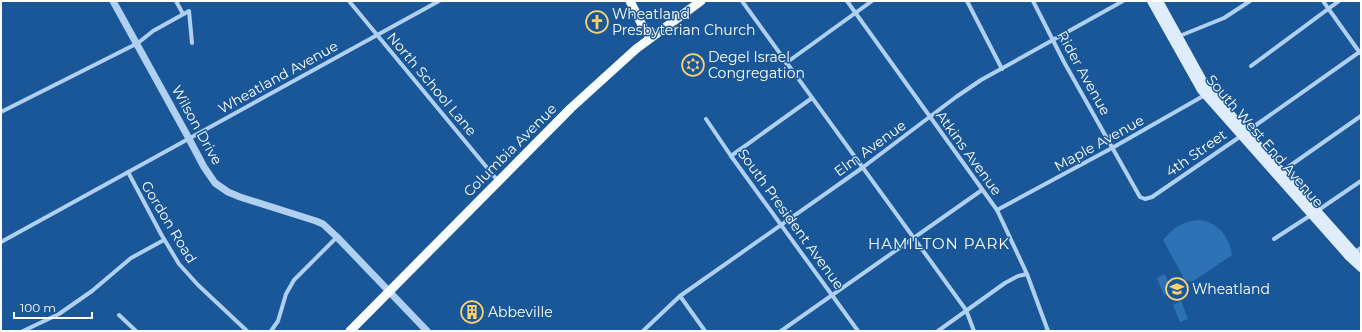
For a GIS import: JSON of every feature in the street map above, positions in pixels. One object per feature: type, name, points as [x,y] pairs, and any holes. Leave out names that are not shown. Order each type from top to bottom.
[{"type":"main road","points":[[630,1],[645,31],[651,37]]},
{"type":"main road","name":"Columbia Avenue","points":[[350,331],[498,181],[600,81],[651,37],[701,1]]},
{"type":"main road","name":"South West End Avenue","points":[[1151,1],[1175,38]]},
{"type":"main road","name":"South West End Avenue","points":[[1159,1],[1196,83],[1244,133],[1314,212],[1355,252],[1361,260]]},
{"type":"main road","name":"South West End Avenue","points":[[1355,252],[1361,268]]},
{"type":"street","name":"Wilson Drive","points":[[113,1],[138,43],[210,177],[220,187],[240,197],[323,224],[427,331]]},
{"type":"street","points":[[176,1],[183,14]]},
{"type":"street","name":"North School Lane","points":[[349,1],[498,181]]},
{"type":"street","name":"Wheatland Avenue","points":[[1,242],[439,1]]},
{"type":"street","points":[[742,1],[966,310],[974,331]]},
{"type":"street","name":"Atkins Avenue","points":[[847,1],[997,210],[1027,274],[1048,331]]},
{"type":"street","points":[[786,63],[872,1]]},
{"type":"street","points":[[967,1],[1002,69]]},
{"type":"street","name":"Rider Avenue","points":[[1033,1],[1053,41],[1140,197]]},
{"type":"street","name":"Elm Avenue","points":[[643,331],[680,296],[862,168],[956,97],[1002,69],[1122,1]]},
{"type":"street","points":[[1175,38],[1224,18],[1250,1]]},
{"type":"street","points":[[1323,1],[1361,52]]},
{"type":"street","points":[[1251,66],[1339,1]]},
{"type":"street","points":[[1,112],[138,43],[153,31],[189,11],[192,43]]},
{"type":"street","name":"4th Street","points":[[1140,197],[1145,199],[1152,197],[1361,52]]},
{"type":"street","name":"Maple Avenue","points":[[997,210],[1208,94]]},
{"type":"street","points":[[731,156],[812,98]]},
{"type":"street","points":[[1279,173],[1361,116]]},
{"type":"street","name":"South President Avenue","points":[[706,119],[781,226],[858,331]]},
{"type":"street","name":"Gordon Road","points":[[128,172],[164,240],[184,270],[247,331]]},
{"type":"street","points":[[1274,239],[1361,181]]},
{"type":"street","points":[[781,331],[982,190]]},
{"type":"street","points":[[271,331],[278,321],[286,294],[294,280],[337,237]]},
{"type":"street","points":[[23,331],[59,314],[92,291],[131,258],[164,240]]},
{"type":"street","points":[[938,331],[1011,280],[1027,274]]},
{"type":"street","points":[[680,296],[705,331]]},
{"type":"street","points":[[119,315],[136,331]]},
{"type":"shaded area","points":[[1202,220],[1214,225],[1223,233],[1229,243],[1232,255],[1192,282],[1185,280],[1163,240],[1171,231],[1180,225]]},
{"type":"shaded area","points":[[1165,274],[1172,292],[1164,295],[1157,278]]},
{"type":"shaded area","points":[[1181,301],[1188,319],[1180,322],[1173,305]]},
{"type":"place","name":"Wheatland Presbyterian Church","points":[[597,22]]},
{"type":"place","name":"Degel Israel Congregation","points":[[693,65]]},
{"type":"place","name":"Wheatland","points":[[1177,289]]},
{"type":"place","name":"Abbeville","points":[[472,312]]},
{"type":"district","name":"HAMILTON PARK","points":[[939,243]]}]
